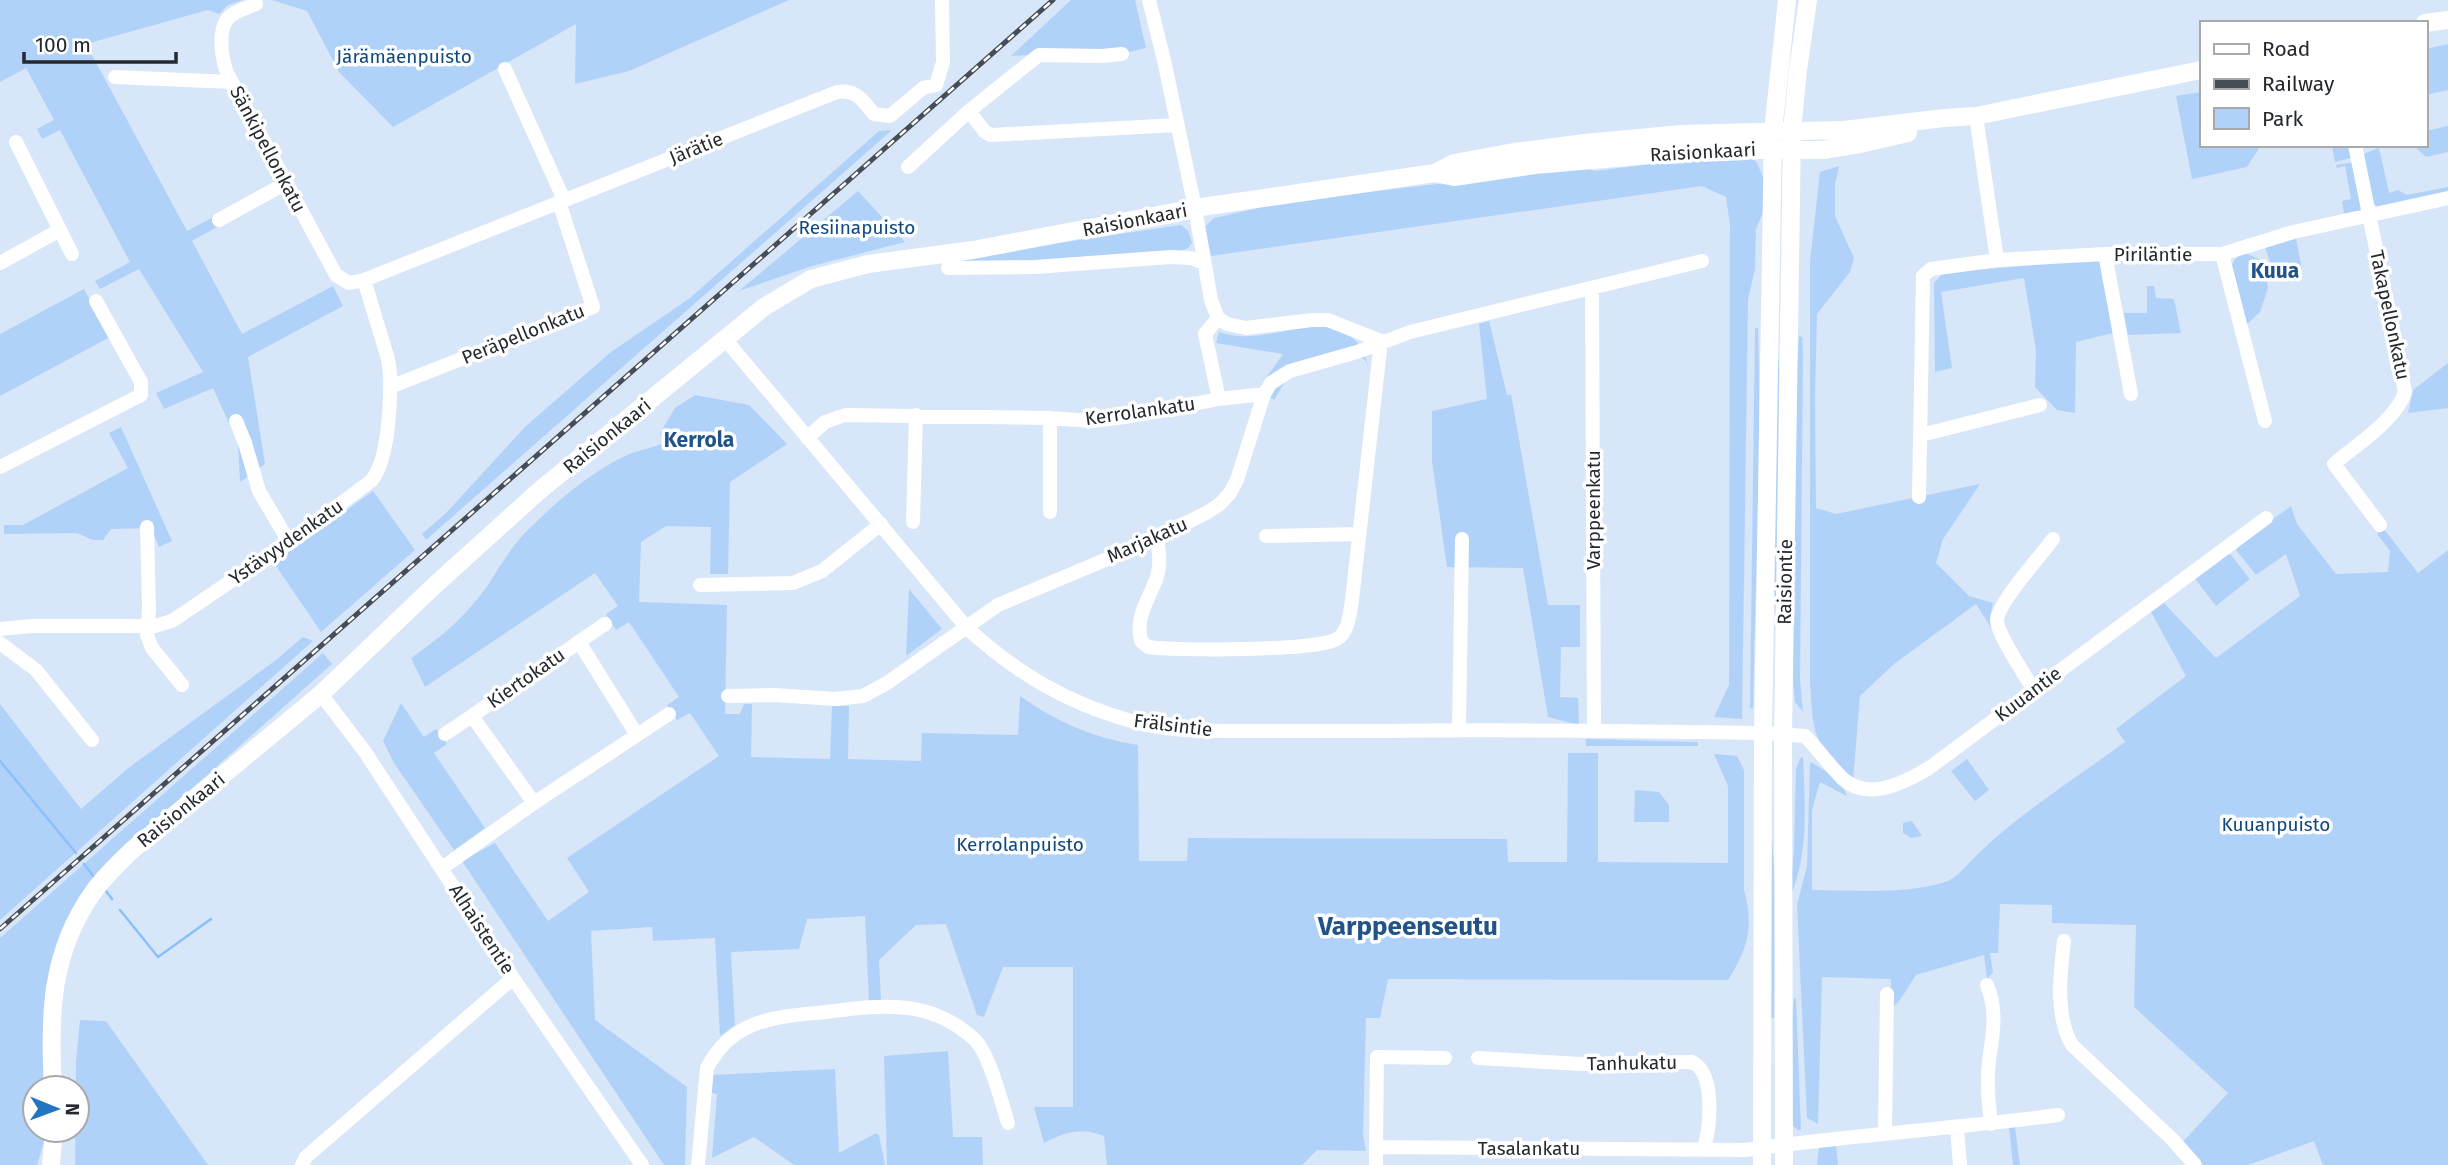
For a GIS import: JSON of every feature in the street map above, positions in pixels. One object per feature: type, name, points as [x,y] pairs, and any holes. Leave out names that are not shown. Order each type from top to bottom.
[{"type":"main road","name":"Raisiontie","points":[[1762,1156],[1763,733],[1773,131],[1787,0]]},
{"type":"main road","name":"Raisiontie","points":[[1784,1165],[1783,734],[1792,131],[1808,0]]},
{"type":"main road","points":[[2427,23],[2448,20]]},
{"type":"main road","name":"Raisionkaari","points":[[1435,173],[1454,177],[1535,164],[1707,150],[1823,150],[1860,145],[1973,116],[2200,70]]},
{"type":"main road","name":"Raisionkaari","points":[[52,1074],[50,1036],[53,991],[67,942],[94,891],[131,851],[323,692],[539,491],[764,307],[811,279],[867,264],[972,250],[1195,208],[1435,173],[1454,163],[1533,149],[1681,134],[1873,128],[1973,116]]},
{"type":"main road","points":[[51,1165],[53,1144]]},
{"type":"street","name":"Järätie","points":[[365,280],[837,92],[855,93],[874,114],[890,116],[923,88],[936,85],[943,62],[942,0]]},
{"type":"street","points":[[1149,0],[1195,208],[1213,309],[1218,318],[1227,324],[1246,328],[1328,320],[1381,341]]},
{"type":"street","name":"Sänkipellonkatu","points":[[256,4],[231,15],[226,21],[222,53],[227,73],[336,275],[349,283],[365,280]]},
{"type":"street","points":[[908,167],[969,111],[1039,55],[1122,54]]},
{"type":"street","points":[[505,69],[561,201]]},
{"type":"street","points":[[115,76],[232,82]]},
{"type":"street","points":[[969,111],[985,132],[991,135],[1177,125]]},
{"type":"street","points":[[1973,116],[1997,260]]},
{"type":"street","points":[[16,142],[72,254]]},
{"type":"street","name":"Takapellonkatu","points":[[2355,147],[2405,392],[2401,404],[2392,414],[2334,464],[2380,525]]},
{"type":"street","points":[[219,220],[286,183]]},
{"type":"street","name":"Piriläntie","points":[[1921,435],[1923,276],[1931,269],[1997,260],[2105,254],[2222,254],[2292,232],[2448,198]]},
{"type":"street","name":"Peräpellonkatu","points":[[390,387],[593,306],[561,201]]},
{"type":"street","points":[[0,263],[60,230]]},
{"type":"street","points":[[2105,254],[2131,394]]},
{"type":"street","points":[[2222,254],[2265,421]]},
{"type":"street","points":[[948,268],[1035,267],[1171,257],[1191,258],[1204,263]]},
{"type":"street","points":[[1264,394],[1271,383],[1290,371],[1357,352],[1381,341],[1702,261]]},
{"type":"street","name":"Ystävyydenkatu","points":[[0,629],[164,624],[181,617],[289,542],[377,474],[384,455],[390,387],[388,359],[365,280]]},
{"type":"street","name":"Varppeenkatu","points":[[1592,289],[1594,731]]},
{"type":"street","points":[[0,467],[141,395],[141,382],[96,301]]},
{"type":"street","points":[[1218,318],[1205,334],[1219,399]]},
{"type":"street","name":"Frälsintie","points":[[725,339],[967,628],[1009,665],[1074,701],[1133,722],[1207,731],[1459,730],[1783,734]]},
{"type":"street","points":[[1157,538],[1157,578],[1140,617],[1141,641],[1149,647],[1308,646],[1339,638],[1346,628],[1349,615],[1381,341]]},
{"type":"street","name":"Kerrolankatu","points":[[807,438],[835,417],[916,415],[1074,421],[1108,419],[1219,399],[1264,394]]},
{"type":"street","name":"Marjakatu","points":[[728,696],[774,695],[835,699],[863,696],[887,683],[998,605],[1157,538],[1208,512],[1230,493],[1240,472],[1264,394]]},
{"type":"street","points":[[1919,497],[1921,435],[2040,405]]},
{"type":"street","points":[[913,522],[916,415]]},
{"type":"street","points":[[1049,418],[1050,512]]},
{"type":"street","points":[[236,421],[258,491],[289,542]]},
{"type":"street","name":"Kuuantie","points":[[1783,734],[1805,736],[1844,779],[1855,786],[1884,789],[1914,777],[2266,518]]},
{"type":"street","points":[[700,585],[793,583],[822,571],[881,524]]},
{"type":"street","points":[[147,527],[149,609],[146,635],[152,648],[182,685]]},
{"type":"street","points":[[1266,536],[1359,534]]},
{"type":"street","points":[[1459,730],[1462,539]]},
{"type":"street","points":[[2034,689],[2000,631],[1997,620],[2001,606],[2053,540]]},
{"type":"street","points":[[579,642],[605,624]]},
{"type":"street","name":"Kiertokatu","points":[[534,803],[472,716],[579,642],[637,734]]},
{"type":"street","points":[[0,643],[36,670],[92,740]]},
{"type":"street","name":"Alhaistentie","points":[[323,692],[513,978],[642,1165]]},
{"type":"street","points":[[442,868],[534,803],[669,714]]},
{"type":"street","points":[[445,734],[472,716]]},
{"type":"street","points":[[2063,941],[2061,1009],[2064,1027],[2072,1045],[2172,1139],[2195,1165]]},
{"type":"street","points":[[302,1165],[306,1157],[513,978]]},
{"type":"street","points":[[1987,985],[1994,1003],[1988,1075],[1991,1124]]},
{"type":"street","points":[[1885,1133],[1887,994]]},
{"type":"street","points":[[698,1165],[708,1068],[715,1054],[726,1041],[740,1031],[759,1021],[781,1017],[876,1006],[902,1006],[944,1018],[977,1041],[985,1056],[1008,1123]]},
{"type":"street","points":[[1376,1165],[1377,1057],[1446,1058]]},
{"type":"street","name":"Tanhukatu","points":[[1478,1058],[1581,1064],[1692,1062],[1699,1065],[1703,1071],[1708,1086],[1704,1149]]},
{"type":"street","name":"Tasalankatu","points":[[1376,1147],[1704,1149],[1745,1150],[1762,1156],[1783,1144],[2058,1115]]},
{"type":"street","points":[[1957,1127],[1960,1165]]},
{"type":"green space","points":[[0,0],[243,0],[228,5],[219,14],[208,10],[86,44],[187,231],[219,214],[224,223],[192,241],[242,334],[333,286],[343,306],[248,357],[265,464],[240,482],[238,443],[213,388],[164,409],[156,393],[203,372],[139,269],[100,289],[95,281],[130,262],[60,130],[42,139],[37,129],[54,120],[26,68],[0,82]]},
{"type":"green space","name":"Järämäenpuisto","points":[[272,0],[789,0],[629,71],[575,84],[576,24],[393,127],[339,72],[307,11]]},
{"type":"green space","points":[[1071,0],[1135,0],[1146,48],[1103,58],[1046,54],[1011,56]]},
{"type":"green space","points":[[2448,44],[2448,90],[2427,95],[2427,49]]},
{"type":"green space","points":[[2200,92],[2200,147],[2260,147],[2247,167],[2192,179],[2176,96]]},
{"type":"green space","points":[[2448,126],[2448,152],[2426,157],[2415,147],[2427,147],[2427,131]]},
{"type":"green space","points":[[892,130],[426,540],[422,534],[446,513],[526,426],[611,352],[690,298],[879,131]]},
{"type":"green space","points":[[2332,147],[2350,147],[2351,158],[2335,162]]},
{"type":"green space","points":[[2379,148],[2389,193],[2398,190],[2407,195],[2448,187],[2448,194],[2379,208],[2373,203],[2363,154]]},
{"type":"green space","points":[[1745,157],[1756,161],[1764,179],[1764,210],[1756,229],[1755,269],[1748,299],[1742,719],[1714,717],[1729,685],[1730,225],[1726,197],[1702,186],[1211,256],[1204,228],[1214,218],[1285,202],[1580,167],[1595,171],[1683,160]]},
{"type":"green space","points":[[2355,162],[2362,208],[2348,215],[2344,213],[2342,201],[2351,199],[2345,166],[2337,168],[2336,165]]},
{"type":"green space","points":[[1839,166],[1835,184],[1835,216],[1854,258],[1850,272],[1817,314],[1816,508],[1836,514],[1980,484],[1943,539],[1936,563],[1969,596],[1993,603],[1990,617],[1994,632],[1976,604],[1894,664],[1860,696],[1853,780],[1829,754],[1817,736],[1810,685],[1810,261],[1820,172]]},
{"type":"green space","name":"Resiinapuisto","points":[[858,191],[905,242],[812,266],[739,291]]},
{"type":"green space","points":[[1181,225],[1188,231],[1192,243],[1178,252],[992,263],[930,262]]},
{"type":"green space","points":[[2296,239],[2302,269],[2271,265],[2265,247],[2268,244]]},
{"type":"green space","points":[[2245,253],[2264,264],[2268,288],[2260,312],[2244,327],[2231,271],[2235,259]]},
{"type":"green space","points":[[2102,259],[2113,333],[2076,342],[2075,413],[2057,410],[2035,387],[2036,350],[2024,278],[1941,292],[1952,368],[1935,372],[1934,283],[1943,273]]},
{"type":"green space","points":[[2147,286],[2154,286],[2156,298],[2174,299],[2181,333],[2128,335],[2124,313],[2147,313]]},
{"type":"green space","points":[[84,289],[110,337],[0,396],[0,334]]},
{"type":"green space","points":[[1489,321],[1507,395],[1511,394],[1548,605],[1580,605],[1580,647],[1561,647],[1560,697],[1578,698],[1579,725],[1548,717],[1523,568],[1447,567],[1432,461],[1432,411],[1487,399],[1479,324]]},
{"type":"green space","points":[[1321,326],[1339,330],[1352,337],[1361,348],[1368,365],[1364,359],[1357,356],[1319,364],[1286,380],[1274,400],[1259,388],[1283,354],[1216,343],[1219,332],[1257,336]]},
{"type":"green space","points":[[1755,328],[1758,328],[1759,423],[1753,709],[1750,708]]},
{"type":"green space","points":[[1799,336],[1802,337],[1803,352],[1800,680],[1803,712],[1795,702],[1793,680],[1795,382]]},
{"type":"green space","points":[[1775,359],[1779,359],[1781,387],[1779,610],[1776,610],[1773,586]]},
{"type":"green space","points":[[2448,363],[2448,408],[2408,413],[2413,390]]},
{"type":"green space","name":"Kerrolanpuisto","points":[[695,395],[749,405],[787,444],[730,482],[728,574],[710,574],[711,527],[666,526],[641,542],[639,602],[727,605],[725,714],[740,714],[744,704],[752,704],[751,757],[830,759],[832,706],[849,706],[848,759],[921,761],[922,733],[1018,735],[1020,696],[1076,728],[1138,745],[1139,861],[1187,861],[1188,838],[1507,839],[1508,862],[1567,862],[1568,753],[1598,753],[1598,862],[1728,863],[1728,786],[1714,754],[1737,756],[1744,770],[1744,890],[1749,926],[1735,968],[1728,980],[1388,979],[1380,1018],[1366,1018],[1363,1135],[1366,1151],[1317,1150],[1302,1165],[1107,1165],[1104,1136],[1073,1132],[1044,1143],[1034,1107],[1073,1107],[1073,967],[1003,967],[984,1017],[977,1015],[946,924],[916,925],[879,960],[881,1002],[869,1002],[865,916],[807,919],[799,949],[731,952],[735,1025],[720,1036],[715,938],[653,941],[652,927],[591,931],[595,1020],[687,1087],[685,1165],[664,1165],[462,861],[495,843],[548,921],[589,892],[567,858],[719,756],[690,713],[677,720],[667,705],[679,697],[629,622],[616,630],[606,614],[618,606],[595,573],[425,687],[411,658],[462,617],[517,542],[552,507],[604,468],[632,453],[663,443],[660,433],[675,408]]},
{"type":"green space","points":[[121,427],[172,541],[159,547],[151,528],[111,529],[103,540],[93,540],[77,533],[4,534],[4,525],[23,525],[128,468],[109,433]]},
{"type":"green space","points":[[373,491],[415,550],[321,632],[274,563]]},
{"type":"green space","name":"Kuuanpuisto","points":[[2291,506],[2297,524],[2336,574],[2388,572],[2390,551],[2377,534],[2384,529],[2418,573],[2448,550],[2448,1165],[2323,1165],[2314,1141],[2248,1165],[2202,1165],[2181,1144],[2228,1093],[2134,1007],[2136,925],[2052,923],[2052,905],[2000,904],[1998,953],[1990,953],[1993,972],[1987,979],[1984,955],[1916,975],[1893,1007],[1891,979],[1822,977],[1818,1124],[1807,1118],[1797,905],[1807,866],[1810,762],[1837,781],[1847,796],[1820,782],[1812,810],[1812,890],[1913,889],[1950,880],[2016,821],[2125,742],[2116,729],[2186,676],[2151,612],[2164,603],[2216,658],[2300,596],[2286,554],[2256,575],[2236,550],[2238,545]]},
{"type":"green space","points":[[2227,553],[2250,579],[2216,606],[2196,580],[2196,575]]},
{"type":"green space","points":[[909,589],[942,629],[906,656]]},
{"type":"green space","points":[[303,637],[313,641],[0,920],[0,704],[81,809],[127,769],[276,660]]},
{"type":"green space","points":[[323,653],[332,664],[126,847],[58,945],[46,987],[44,1074],[21,1074],[21,1144],[43,1144],[37,1165],[0,1165],[0,938]]},
{"type":"green space","points":[[401,703],[424,737],[436,729],[447,744],[434,753],[485,828],[454,850],[394,763],[383,741]]},
{"type":"green space","points":[[1586,739],[1698,742],[1698,746],[1586,746]]},
{"type":"green space","points":[[1803,757],[1803,847],[1790,897],[1796,769]]},
{"type":"green space","points":[[1967,759],[1989,790],[1975,801],[1951,771]]},
{"type":"green space","points":[[1635,790],[1659,792],[1669,805],[1669,822],[1634,822]]},
{"type":"green space","points":[[1912,821],[1922,836],[1911,838],[1903,833],[1903,823]]},
{"type":"green space","points":[[1772,837],[1776,903],[1774,1018],[1769,1018]]},
{"type":"green space","points":[[1796,998],[1801,1130],[1792,1125],[1790,1027]]},
{"type":"green space","points":[[80,1020],[106,1021],[208,1165],[75,1165],[75,1144],[91,1144],[91,1074],[76,1074]]},
{"type":"green space","points":[[948,1051],[953,1137],[982,1137],[983,1165],[887,1165],[884,1056]]},
{"type":"green space","points":[[835,1069],[839,1153],[876,1133],[879,1135],[885,1165],[794,1165],[754,1137],[712,1158],[717,1094],[709,1092],[712,1075]]},
{"type":"green space","points":[[2009,1127],[2015,1127],[2020,1165],[2013,1165]]},
{"type":"green space","points":[[1836,1145],[1838,1165],[1817,1165],[1819,1147]]},
{"type":"waterway","points":[[0,761],[76,853]]},
{"type":"waterway","points":[[84,864],[94,877]]},
{"type":"waterway","points":[[106,891],[112,899]]},
{"type":"waterway","points":[[120,910],[158,957],[211,919]]},
{"type":"railway","points":[[0,929],[1053,0]]},
{"type":"district","name":"Kuua","points":[[2275,271]]},
{"type":"district","name":"Kerrola","points":[[699,440]]},
{"type":"district","name":"Varppeenseutu","points":[[1408,926]]}]
